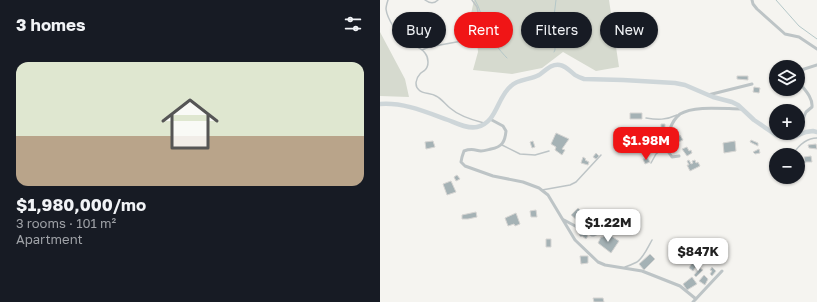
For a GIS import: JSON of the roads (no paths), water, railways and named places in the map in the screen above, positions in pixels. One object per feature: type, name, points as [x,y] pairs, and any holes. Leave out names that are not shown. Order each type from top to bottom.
[{"type":"main road","points":[[380,104],[410,107],[464,126],[476,127],[490,119],[505,92],[516,82],[534,78],[555,65],[560,65],[584,79],[611,79],[685,85],[708,95],[732,102],[743,109],[769,132]]},
{"type":"main road","points":[[805,132],[817,132]]},
{"type":"street","points":[[752,0],[757,9],[785,34],[799,37],[817,49]]},
{"type":"street","points":[[805,69],[817,65]]},
{"type":"street","points":[[708,95],[752,84]]},
{"type":"street","points":[[805,90],[811,98],[812,107],[805,114]]},
{"type":"street","points":[[679,156],[672,157],[668,154],[667,137],[674,120],[680,114],[688,110],[696,109],[743,109]]},
{"type":"street","points":[[490,119],[503,126],[506,131],[506,139],[502,145],[495,149],[483,151],[471,149],[464,150],[461,162],[465,166],[493,176],[523,182],[542,190],[548,195],[575,240],[598,262],[605,265],[625,267],[642,271],[680,286],[694,300],[722,270]]},
{"type":"street","points":[[562,219],[592,235],[603,231]]},
{"type":"lane","points":[[388,0],[386,7],[387,13],[398,33],[402,38],[426,54],[428,65],[426,70],[419,74],[416,80],[416,86],[419,90],[439,97],[457,113],[475,121],[485,123]]},
{"type":"lane","points":[[425,0],[433,3],[438,0]]},
{"type":"lane","points":[[422,50],[429,47],[462,40],[474,27],[479,18],[477,7],[472,0]]},
{"type":"lane","points":[[646,118],[657,120],[680,114]]},
{"type":"lane","points":[[798,148],[804,142],[812,138],[817,138]]},
{"type":"lane","points":[[502,145],[520,154],[535,156],[549,150]]},
{"type":"lane","points":[[651,163],[656,154],[667,146]]},
{"type":"lane","points":[[542,190],[570,185],[576,182],[601,154]]},
{"type":"lane","points":[[625,267],[637,262],[648,248],[652,240]]},
{"type":"waterway","points":[[475,0],[487,31],[495,44],[507,58]]},
{"type":"waterway","points":[[554,52],[554,16],[556,0]]},
{"type":"waterway","points":[[776,0],[799,26],[817,39]]}]
